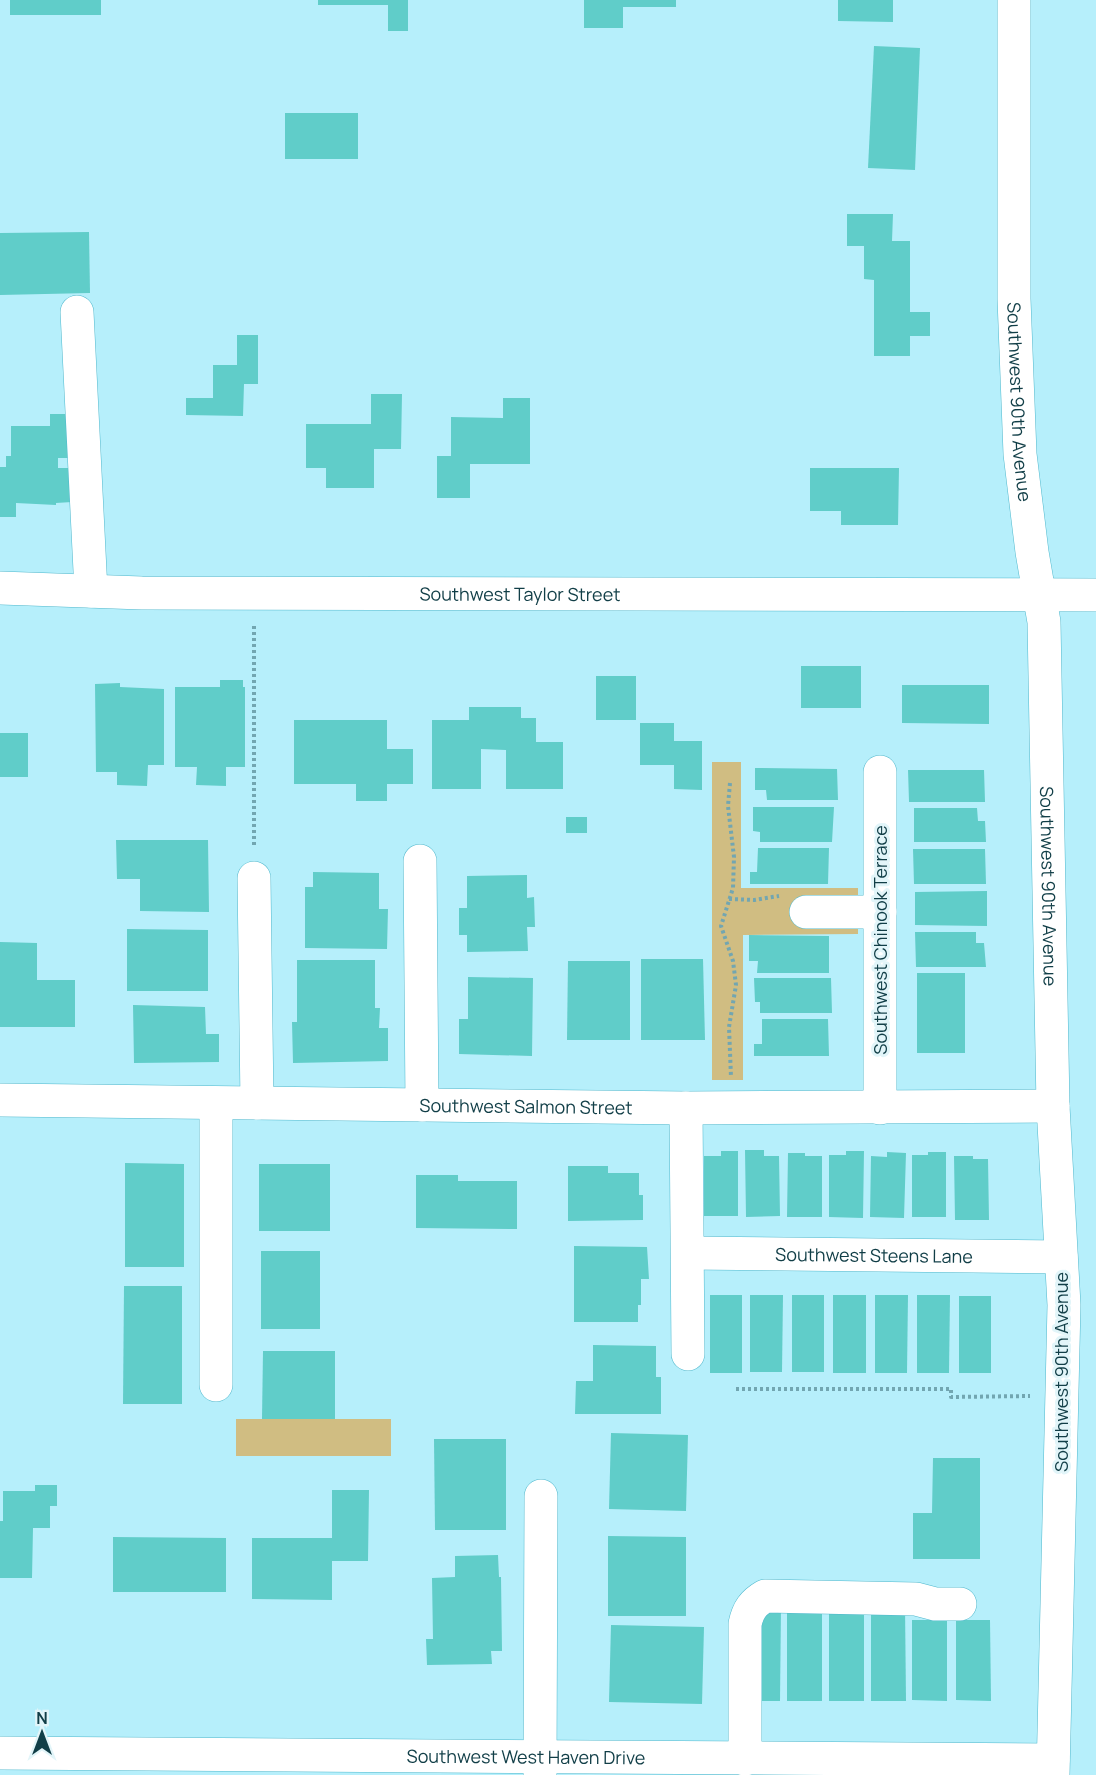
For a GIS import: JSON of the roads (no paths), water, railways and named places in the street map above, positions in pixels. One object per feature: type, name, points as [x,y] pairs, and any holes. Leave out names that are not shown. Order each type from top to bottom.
[{"type":"street","name":"Southwest 90th Avenue","points":[[1014,0],[1014,299],[1020,454],[1045,633],[1053,1106],[1064,1305],[1053,1768]]},
{"type":"street","points":[[77,312],[92,591]]},
{"type":"street","name":"Southwest Taylor Street","points":[[0,588],[92,591],[1096,595]]},
{"type":"street","name":"Southwest Chinook Terrace","points":[[880,772],[880,1108]]},
{"type":"street","points":[[420,861],[422,1105]]},
{"type":"street","points":[[254,878],[256,1103]]},
{"type":"street","points":[[806,912],[880,912]]},
{"type":"street","name":"Southwest Salmon Street","points":[[0,1100],[686,1108],[1053,1106]]},
{"type":"street","points":[[216,1103],[216,1385]]},
{"type":"street","points":[[686,1108],[688,1354]]},
{"type":"street","name":"Southwest Steens Lane","points":[[688,1253],[1061,1257]]},
{"type":"street","points":[[540,1766],[541,1496]]},
{"type":"street","points":[[745,1759],[745,1624],[750,1607],[758,1600],[765,1596],[893,1598],[916,1599],[935,1604],[960,1604]]},
{"type":"street","name":"Southwest West Haven Drive","points":[[0,1753],[540,1766],[745,1759],[1053,1768]]}]
